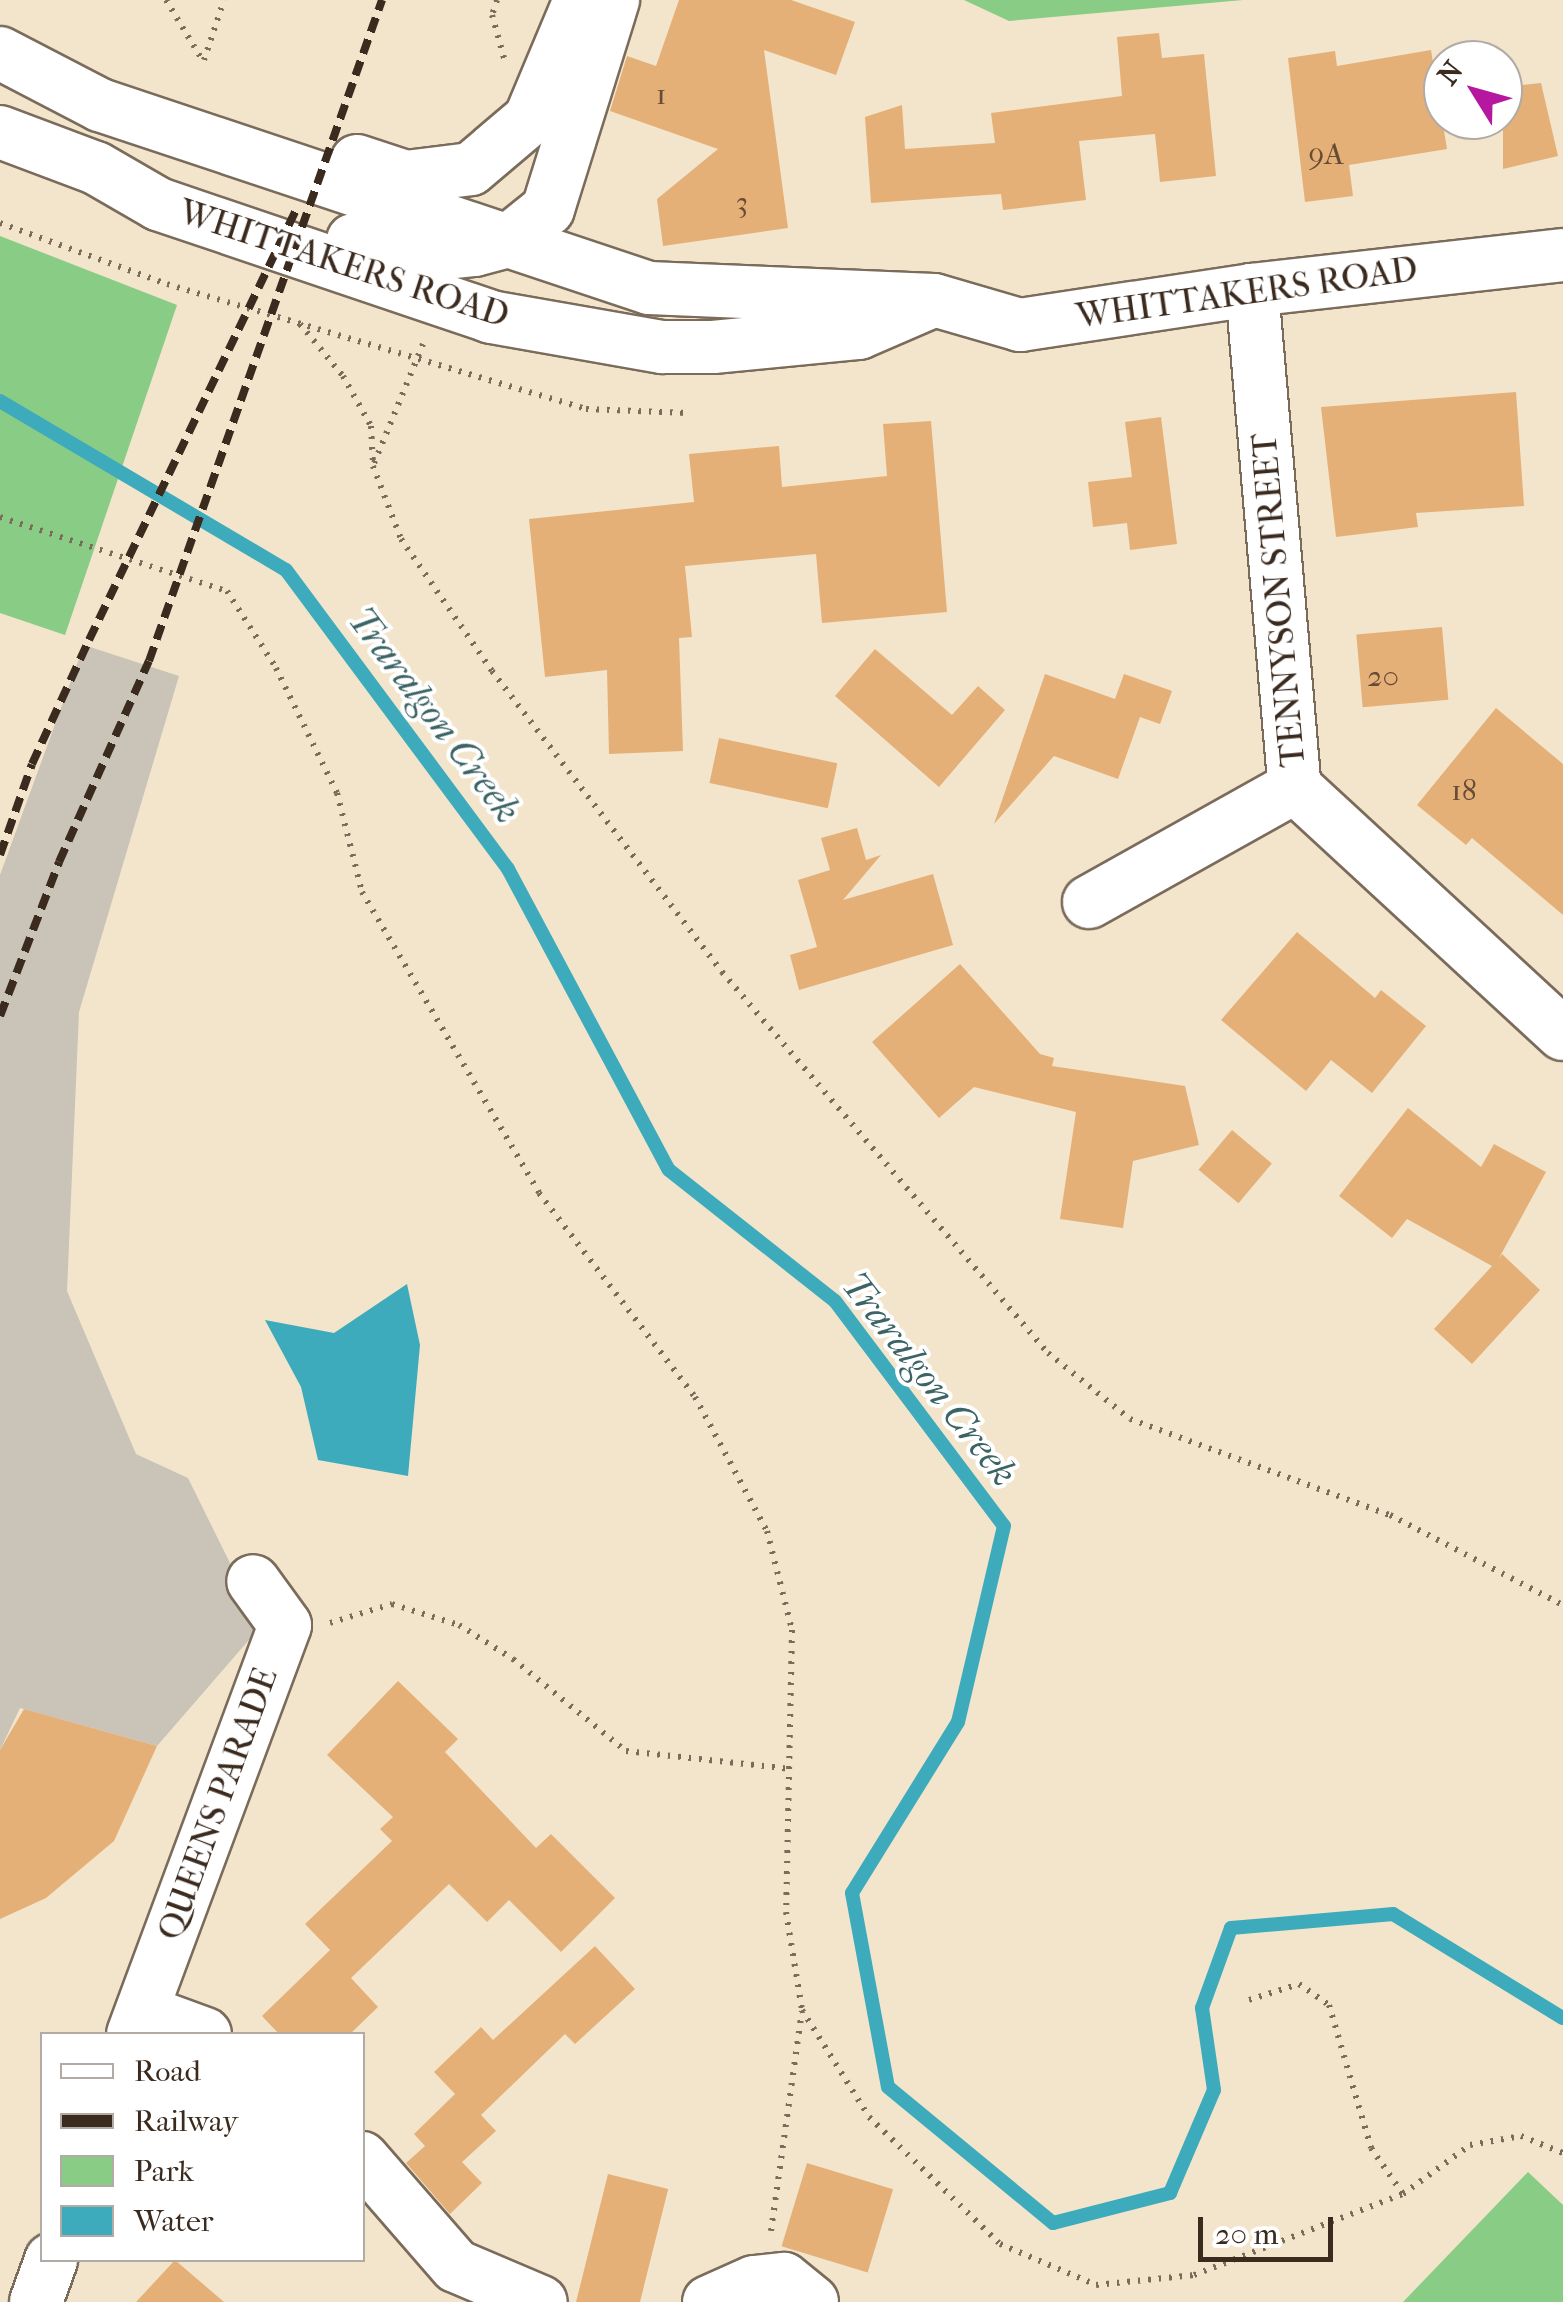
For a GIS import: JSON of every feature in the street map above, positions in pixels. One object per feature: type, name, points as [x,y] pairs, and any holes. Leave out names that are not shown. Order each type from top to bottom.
[{"type":"street","points":[[528,225],[502,208],[530,119],[580,0]]},
{"type":"street","points":[[613,0],[528,225],[534,280],[626,318],[662,346]]},
{"type":"street","points":[[8,55],[106,79],[406,177],[471,169],[530,119]]},
{"type":"street","name":"WHITTAKERS ROAD","points":[[8,55],[100,105],[528,225],[610,275],[705,295],[823,291],[934,300],[1020,325],[1252,290],[1563,255]]},
{"type":"street","name":"WHITTAKERS ROAD","points":[[0,132],[96,168],[158,204],[491,317],[662,346],[859,333],[934,300]]},
{"type":"street","points":[[96,168],[176,184],[368,248],[428,255],[528,225]]},
{"type":"street","name":"TENNYSON STREET","points":[[1252,290],[1295,787],[1563,1034]]},
{"type":"street","points":[[1089,902],[1295,787]]},
{"type":"street","name":"QUEENS PARADE","points":[[137,2023],[285,1624],[253,1581]]},
{"type":"street","points":[[137,2023],[193,2032]]},
{"type":"street","points":[[365,2161],[456,2266],[541,2302]]},
{"type":"street","points":[[36,2302],[50,2262]]},
{"type":"street","points":[[732,2292],[784,2278],[812,2302]]},
{"type":"path","points":[[166,0],[203,61],[224,0]]},
{"type":"path","points":[[497,0],[492,15],[505,63]]},
{"type":"path","points":[[0,223],[299,324],[586,409],[688,414]]},
{"type":"path","points":[[373,466],[420,359],[434,297]]},
{"type":"path","points":[[299,324],[343,376],[370,426],[373,466],[401,539],[592,806],[722,972],[1048,1354],[1130,1419],[1390,1515],[1519,1576],[1563,1605]]},
{"type":"path","points":[[0,517],[227,591],[276,668],[337,793],[362,892],[540,1192],[695,1397],[768,1532],[792,1630],[786,1912],[802,2010],[783,2178],[732,2292]]},
{"type":"path","points":[[318,1635],[331,1621],[392,1604],[459,1625],[513,1658],[626,1751],[791,1769]]},
{"type":"path","points":[[1248,2000],[1298,1984],[1329,2005],[1371,2148],[1403,2194]]},
{"type":"path","points":[[802,2010],[868,2118],[1000,2244],[1096,2285],[1194,2276],[1403,2194],[1470,2145],[1522,2136],[1563,2153]]},
{"type":"shaded area","points":[[84,645],[179,676],[79,1012],[67,1291],[136,1454],[188,1478],[261,1626],[157,1746],[20,1708],[0,1750],[0,875]]},
{"type":"green space","points":[[964,0],[1243,0],[1009,21]]},
{"type":"green space","points":[[0,236],[177,305],[65,635],[0,613]]},
{"type":"green space","points":[[1528,2172],[1563,2205],[1563,2302],[1403,2302]]},
{"type":"water","points":[[407,1284],[420,1345],[408,1476],[318,1460],[301,1387],[265,1320],[334,1333]]},
{"type":"building","points":[[679,0],[791,0],[855,22],[836,75],[764,50],[788,228],[663,246],[657,199],[718,149],[610,111],[627,56],[656,66]]},
{"type":"building","points":[[1159,33],[1162,58],[1204,54],[1216,176],[1160,182],[1155,134],[1079,141],[1086,200],[1003,210],[1001,194],[871,203],[865,117],[902,105],[905,149],[995,143],[991,113],[1122,96],[1117,37]]},
{"type":"building","points":[[1335,51],[1337,66],[1423,51],[1423,140],[1446,140],[1447,149],[1349,165],[1353,196],[1305,202],[1288,58]]},
{"type":"building","points":[[1541,83],[1558,156],[1503,169],[1503,140],[1523,140],[1523,85]]},
{"type":"building","points":[[1516,392],[1524,506],[1416,513],[1418,527],[1336,537],[1321,407]]},
{"type":"building","points":[[1161,417],[1177,544],[1130,550],[1127,523],[1093,527],[1088,482],[1132,477],[1125,422]]},
{"type":"building","points":[[931,421],[947,612],[822,623],[816,554],[685,566],[692,637],[679,638],[683,751],[609,754],[607,670],[545,677],[529,519],[694,502],[689,454],[779,446],[782,487],[887,476],[883,424]]},
{"type":"building","points":[[1442,627],[1448,700],[1363,707],[1356,634]]},
{"type":"building","points":[[875,649],[952,715],[978,686],[1005,710],[939,787],[835,696]]},
{"type":"building","points":[[1045,674],[1115,699],[1124,674],[1172,691],[1160,724],[1140,717],[1118,779],[1054,756],[994,824]]},
{"type":"building","points":[[1496,708],[1563,764],[1563,915],[1472,838],[1466,845],[1417,805]]},
{"type":"building","points":[[719,738],[837,763],[828,808],[709,783]]},
{"type":"building","points":[[857,828],[866,860],[881,855],[843,900],[933,874],[953,945],[799,990],[790,955],[817,947],[798,880],[830,870],[821,838]]},
{"type":"building","points":[[1297,932],[1375,998],[1381,990],[1426,1026],[1372,1093],[1331,1060],[1306,1091],[1221,1020]]},
{"type":"building","points":[[960,964],[1040,1054],[1054,1058],[1052,1066],[1185,1086],[1199,1145],[1133,1161],[1123,1228],[1060,1219],[1076,1112],[974,1087],[939,1118],[872,1042]]},
{"type":"building","points":[[1408,1108],[1481,1167],[1494,1144],[1546,1172],[1498,1260],[1502,1254],[1540,1290],[1472,1364],[1434,1329],[1492,1266],[1407,1219],[1392,1238],[1339,1196]]},
{"type":"building","points":[[1232,1130],[1272,1163],[1238,1203],[1199,1170]]},
{"type":"building","points":[[398,1681],[458,1739],[445,1752],[536,1848],[551,1834],[615,1898],[561,1952],[509,1900],[487,1922],[449,1884],[351,1978],[378,2007],[352,2032],[277,2032],[262,2016],[330,1950],[305,1924],[392,1841],[380,1829],[393,1817],[327,1755]]},
{"type":"building","points":[[24,1709],[157,1746],[114,1841],[46,1898],[0,1919],[0,1750]]},
{"type":"building","points":[[595,1946],[635,1989],[575,2044],[565,2034],[481,2115],[496,2131],[462,2162],[482,2183],[450,2214],[406,2163],[425,2146],[414,2134],[455,2094],[434,2072],[481,2027],[493,2040]]},
{"type":"building","points":[[807,2163],[893,2189],[868,2273],[782,2246]]},
{"type":"building","points":[[608,2174],[668,2189],[640,2302],[576,2302]]},
{"type":"building","points":[[177,2262],[224,2302],[136,2302]]},
{"type":"waterway","name":"Traralgon Creek","points":[[0,401],[286,570],[508,869],[669,1170],[835,1301],[1004,1526],[958,1722],[852,1893],[888,2087],[1053,2223],[1170,2193],[1214,2090],[1202,2008],[1231,1928],[1393,1914],[1563,2018]]},
{"type":"railway","points":[[0,1016],[59,862],[149,661],[382,0]]},
{"type":"railway","points":[[0,855],[32,764],[296,210]]}]
